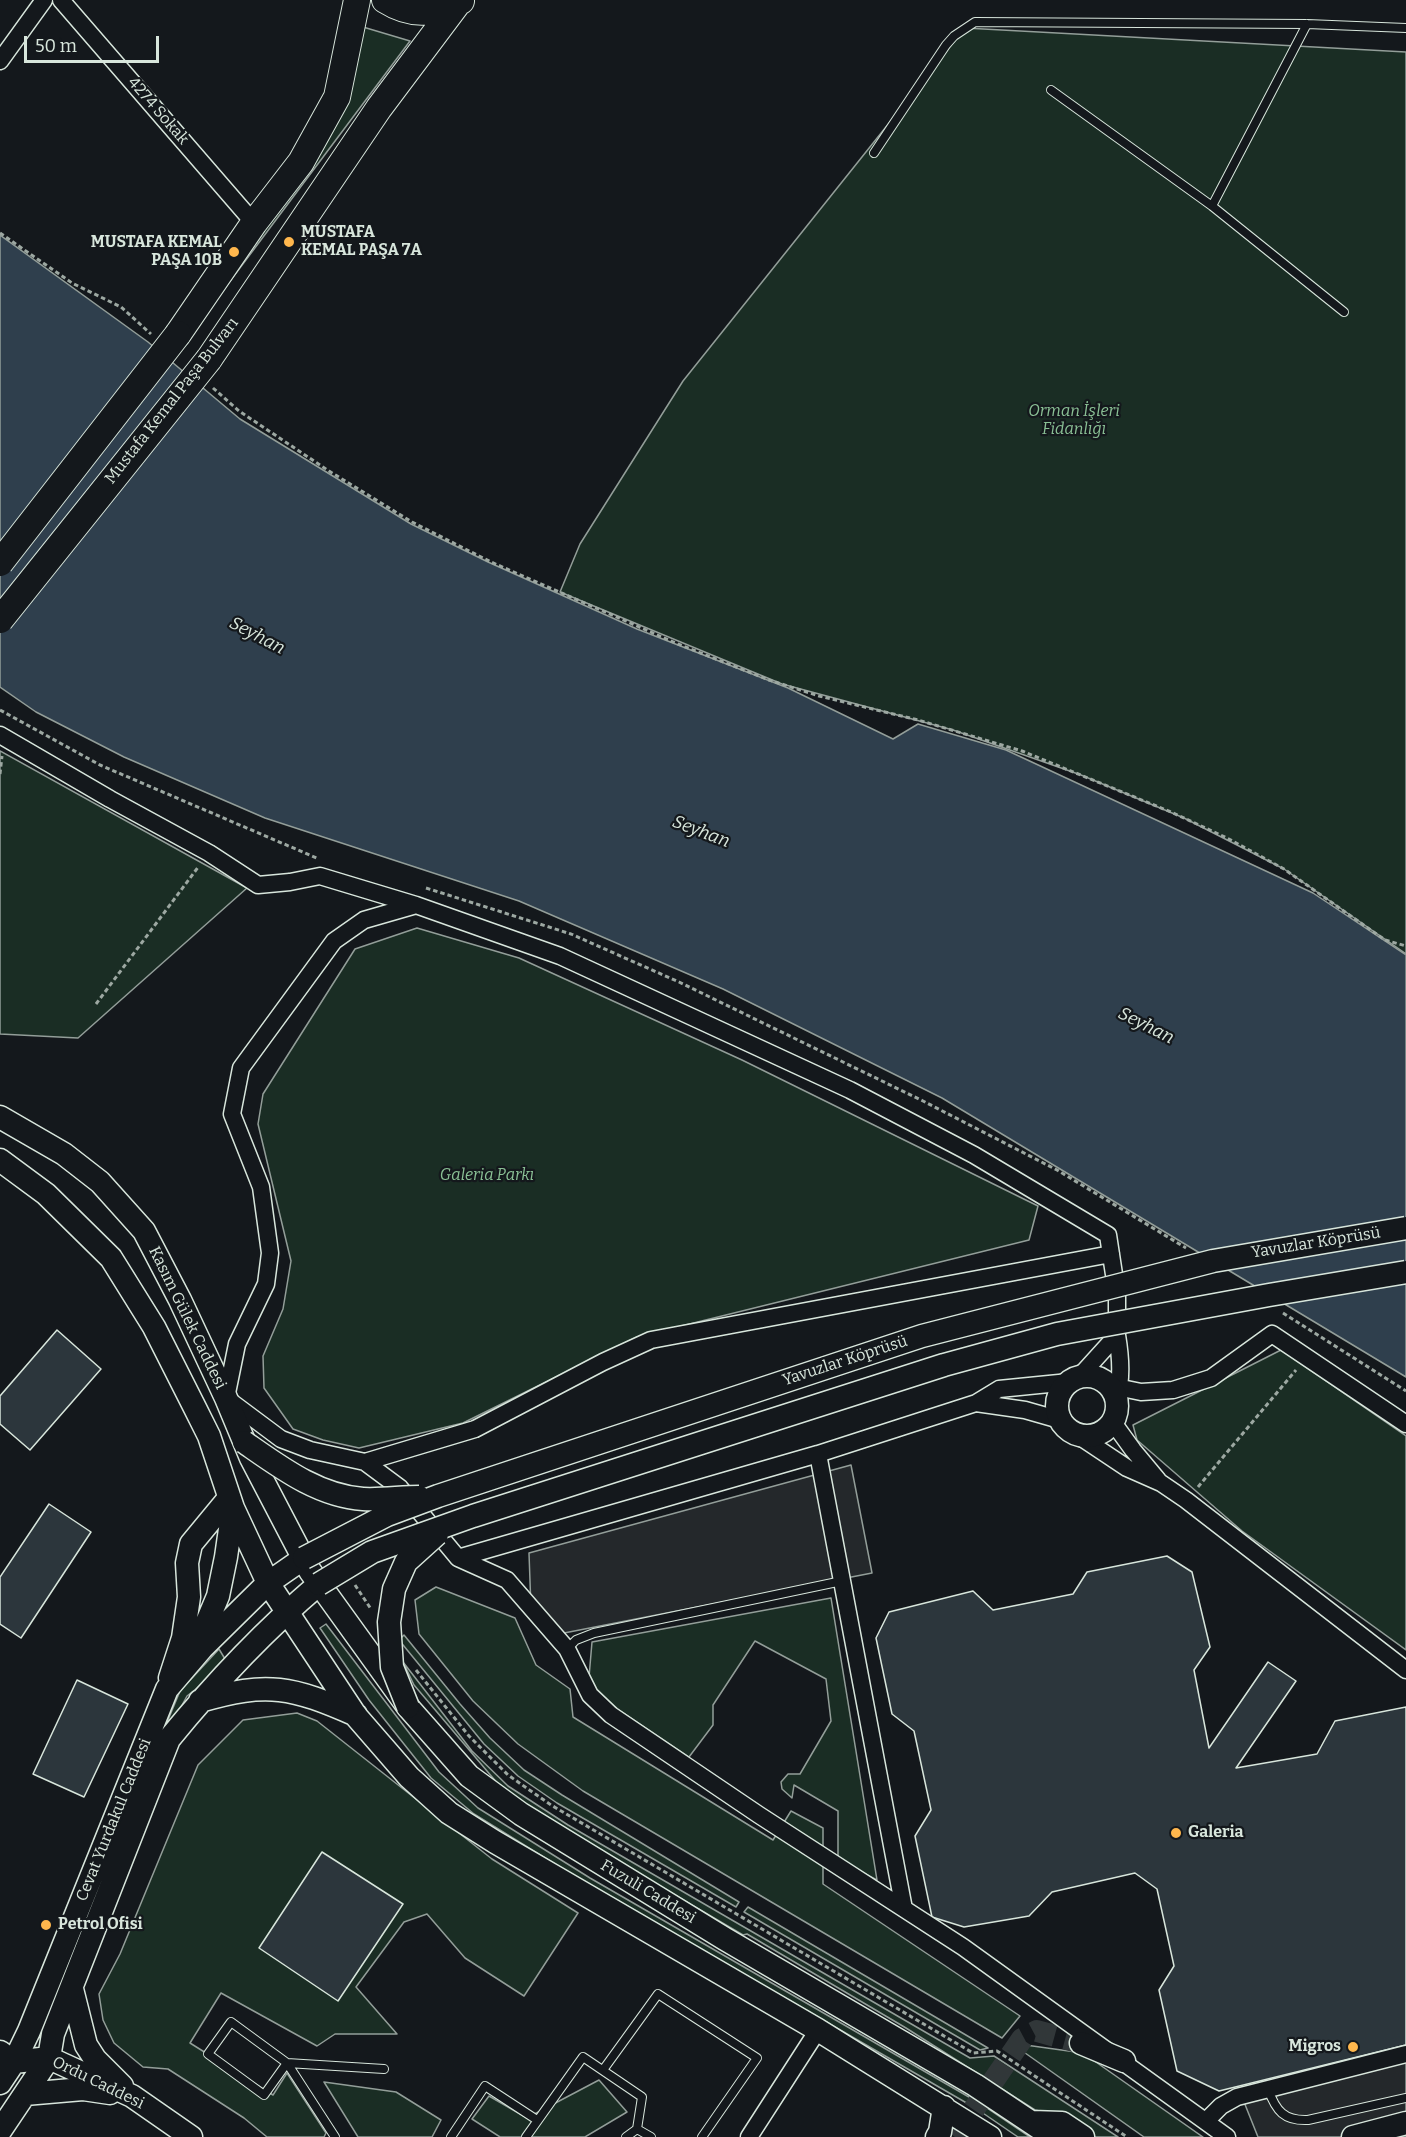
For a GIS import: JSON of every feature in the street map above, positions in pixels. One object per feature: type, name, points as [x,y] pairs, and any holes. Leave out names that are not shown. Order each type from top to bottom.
[{"type":"main road","points":[[0,563],[166,335],[301,162],[337,97],[357,0]]},
{"type":"main road","points":[[385,0],[396,7],[416,12],[437,11],[460,1]]},
{"type":"main road","name":"Mustafa Kemal Paşa Bulvarı","points":[[0,620],[209,359],[379,108],[460,1]]},
{"type":"main road","name":"Kasım Gülek Caddesi","points":[[0,1117],[64,1154],[100,1182],[144,1231],[180,1300],[284,1524],[311,1571]]},
{"type":"main road","name":"Kasım Gülek Caddesi","points":[[0,1160],[46,1194],[111,1258],[154,1327],[195,1408],[209,1437],[231,1503],[276,1596]]},
{"type":"main road","name":"Yavuzlar Köprüsü","points":[[311,1571],[387,1515],[438,1496],[922,1336],[1213,1261],[1406,1228]]},
{"type":"main road","points":[[276,1596],[311,1571],[344,1568],[372,1552],[448,1525],[945,1365],[1057,1334],[1269,1294],[1406,1272]]},
{"type":"main road","points":[[1089,1376],[1099,1379],[1114,1399],[1097,1434],[1086,1436],[1068,1427],[1057,1410],[1062,1389],[1074,1380],[1089,1376]]},
{"type":"main road","points":[[244,1442],[285,1470],[323,1490],[363,1499],[438,1496]]},
{"type":"main road","points":[[188,1664],[218,1596],[226,1557],[231,1503]]},
{"type":"main road","points":[[167,1689],[183,1638],[189,1597],[187,1563],[191,1544],[231,1503]]},
{"type":"main road","points":[[408,1707],[392,1667],[389,1622],[394,1589],[406,1562],[448,1525]]},
{"type":"main road","points":[[276,1596],[311,1571]]},
{"type":"main road","name":"Fuzuli Caddesi","points":[[311,1571],[408,1707],[469,1776],[521,1814],[725,1940],[975,2085],[1053,2137]]},
{"type":"main road","name":"Fuzuli Caddesi","points":[[276,1596],[356,1716],[409,1777],[449,1813],[818,2030],[990,2137]]},
{"type":"main road","name":"Cevat Yurdakul Caddesi","points":[[0,2083],[7,2057],[34,2020],[167,1689],[188,1664],[276,1596]]},
{"type":"main road","name":"Cevat Yurdakul Caddesi","points":[[0,2131],[49,2058],[53,2034],[169,1739],[276,1596]]},
{"type":"main road","points":[[198,1702],[252,1689],[279,1689],[302,1693],[356,1716]]},
{"type":"main road","points":[[72,1989],[86,2045],[95,2059],[132,2096]]},
{"type":"main road","points":[[1081,2043],[1124,2061]]},
{"type":"main road","name":"Ordu Caddesi","points":[[7,2057],[49,2058],[132,2096],[191,2137]]},
{"type":"main road","points":[[25,2094],[83,2089],[132,2096]]},
{"type":"main road","points":[[937,2137],[944,2107]]},
{"type":"main road","points":[[1031,2122],[1062,2123],[1083,2137]]},
{"type":"main road","points":[[1353,2137],[1406,2122]]},
{"type":"street","points":[[0,61],[44,0]]},
{"type":"street","name":"4274 Sokak","points":[[61,0],[254,223]]},
{"type":"street","points":[[0,735],[110,799],[209,852],[258,885],[320,876],[416,905],[560,956],[850,1090],[974,1155],[1108,1235],[1117,1294],[1117,1335],[1122,1362],[1114,1399],[1132,1450],[1161,1483]]},
{"type":"street","points":[[416,905],[364,920],[334,941],[241,1068],[232,1114],[261,1187],[270,1253],[266,1284],[237,1344],[226,1398],[281,1439],[310,1450],[365,1462],[400,1488],[458,1558],[507,1580],[567,1649],[590,1695],[611,1715],[759,1815],[963,1947],[1227,2137]]},
{"type":"street","points":[[365,1462],[475,1429],[603,1362],[651,1340],[1111,1254]]},
{"type":"street","points":[[1114,1399],[1141,1392],[1173,1390],[1211,1378],[1272,1334],[1406,1424]]},
{"type":"street","points":[[458,1558],[818,1454],[976,1403],[999,1389],[1074,1380],[1117,1335]]},
{"type":"street","points":[[976,1403],[1024,1410],[1068,1427],[1127,1468],[1161,1483],[1406,1670]]},
{"type":"street","points":[[818,1454],[904,1909]]},
{"type":"street","points":[[749,2137],[818,2030]]},
{"type":"street","points":[[1206,2121],[1228,2101],[1406,2055]]},
{"type":"lane","points":[[874,153],[946,45],[954,36],[975,22],[1307,24],[1406,28]]},
{"type":"lane","points":[[1212,206],[1307,24]]},
{"type":"lane","points":[[1051,90],[1212,206],[1344,312]]},
{"type":"lane","points":[[567,1649],[576,1640],[594,1633],[842,1581]]},
{"type":"lane","points":[[603,2070],[658,1994],[757,2058],[702,2137]]},
{"type":"lane","points":[[287,2063],[264,2095],[208,2054],[231,2022],[287,2063],[335,2137]]},
{"type":"lane","points":[[525,2137],[583,2056],[642,2097],[637,2129],[626,2137]]},
{"type":"lane","points":[[287,2063],[384,2069]]},
{"type":"lane","points":[[451,2137],[485,2086],[537,2120]]},
{"type":"lane","points":[[1268,2089],[1273,2103],[1280,2111],[1290,2119],[1297,2120],[1308,2120],[1406,2098]]},
{"type":"lane","points":[[637,2129],[651,2137]]},
{"type":"path","points":[[0,233],[72,283],[121,307],[166,335]]},
{"type":"path","points":[[210,385],[239,411],[329,471],[412,522],[491,562],[678,644],[769,680],[819,696],[908,718],[1022,751],[1171,812],[1227,838],[1284,869],[1385,940],[1406,946]]},
{"type":"path","points":[[96,1004],[209,852]]},
{"type":"path","points":[[1186,1500],[1307,1358]]},
{"type":"path","points":[[344,1568],[376,1616]]},
{"type":"path","points":[[411,1663],[469,1736],[508,1775],[551,1805],[973,2053],[997,2051],[1127,2137]]},
{"type":"green space","points":[[363,27],[410,41],[102,452],[0,581],[217,290]]},
{"type":"green space","name":"Orman İşleri Fidanlığı","points":[[965,28],[1406,52],[1406,954],[1284,869],[1184,818],[1081,775],[953,730],[782,684],[560,592],[580,544],[683,381]]},
{"type":"green space","points":[[0,751],[247,888],[78,1038],[0,1034]]},
{"type":"green space","name":"Galeria Parkı","points":[[417,928],[519,958],[742,1060],[1038,1206],[1029,1240],[637,1337],[463,1423],[359,1448],[323,1440],[293,1429],[264,1388],[263,1356],[283,1309],[291,1261],[258,1124],[263,1094],[355,949]]},
{"type":"green space","points":[[1281,1350],[1406,1436],[1406,1650],[1242,1531],[1137,1440],[1133,1425]]},
{"type":"green space","points":[[436,1587],[515,1618],[536,1665],[570,1689],[573,1717],[773,1840],[791,1811],[823,1828],[823,1884],[1020,2016],[1002,2038],[583,1791],[518,1744],[473,1701],[419,1634],[415,1600]]},
{"type":"green space","points":[[831,1598],[877,1880],[838,1860],[838,1811],[794,1785],[792,1798],[782,1789],[781,1782],[788,1774],[800,1774],[831,1721],[826,1679],[755,1641],[713,1705],[713,1725],[689,1757],[588,1689],[592,1642]]},
{"type":"green space","points":[[326,1624],[439,1772],[478,1808],[590,1878],[981,2104],[1030,2137],[1018,2137],[977,2109],[584,1882],[474,1814],[431,1778],[369,1700],[320,1628]]},
{"type":"green space","points":[[404,1635],[490,1738],[524,1770],[739,1902],[736,1907],[557,1803],[518,1776],[484,1744],[399,1640]]},
{"type":"green space","points":[[219,1649],[228,1664],[187,1696],[168,1731],[42,2032],[39,2032],[180,1691]]},
{"type":"green space","points":[[403,1662],[472,1751],[508,1786],[568,1825],[970,2058],[994,2056],[1118,2137],[1092,2137],[1060,2115],[1035,2110],[906,2028],[564,1830],[504,1791],[414,1685]]},
{"type":"green space","points":[[297,1713],[317,1721],[492,1859],[578,1913],[524,1996],[465,1958],[427,1914],[404,1922],[356,1987],[397,2034],[335,2034],[317,2046],[221,1993],[190,2043],[273,2095],[287,2073],[326,2133],[324,2137],[267,2137],[244,2118],[168,2069],[143,2067],[114,2043],[103,2020],[99,1994],[120,1954],[198,1765],[243,1720]]},
{"type":"green space","points":[[748,1907],[988,2048],[980,2050],[744,1912]]},
{"type":"green space","points":[[1011,2043],[1083,2053],[1203,2137],[1144,2137]]},
{"type":"green space","points":[[599,2080],[627,2112],[585,2137],[500,2137],[472,2119],[489,2096],[527,2118]]},
{"type":"green space","points":[[324,2082],[396,2092],[441,2120],[432,2137],[358,2137]]},
{"type":"shaded area","points":[[851,1465],[872,1573],[559,1634],[531,1609],[529,1553]]},
{"type":"shaded area","points":[[1406,2059],[1406,2137],[1258,2137],[1244,2102]]},
{"type":"water","name":"Seyhan","points":[[0,235],[148,342],[240,419],[411,524],[488,562],[637,629],[788,688],[893,739],[918,724],[1006,750],[1313,893],[1406,955],[1406,1377],[942,1098],[723,989],[519,901],[265,818],[124,757],[36,712],[0,687]]},
{"type":"building","points":[[57,1330],[101,1369],[30,1450],[0,1424],[0,1396]]},
{"type":"building","points":[[49,1504],[91,1532],[21,1638],[0,1624],[0,1577]]},
{"type":"building","points":[[1167,1556],[1192,1572],[1210,1647],[1194,1670],[1209,1748],[1268,1662],[1296,1681],[1236,1768],[1317,1754],[1335,1721],[1406,1707],[1406,2045],[1219,2091],[1177,2071],[1159,1990],[1174,1966],[1157,1889],[1135,1873],[1052,1892],[1029,1916],[964,1927],[932,1917],[915,1836],[931,1810],[914,1731],[892,1714],[876,1638],[889,1612],[973,1591],[993,1610],[1073,1594],[1087,1572]]},
{"type":"building","points":[[77,1680],[128,1704],[84,1797],[33,1774]]},
{"type":"building","points":[[322,1852],[403,1904],[338,2001],[259,1948]]},
{"type":"tunnel","points":[[955,2137],[1022,2039],[1037,2031],[1081,2043]]},
{"type":"place","name":"MUSTAFA KEMAL PAŞA 7A","points":[[289,242]]},
{"type":"place","name":"MUSTAFA KEMAL PAŞA 10B","points":[[234,252]]},
{"type":"place","name":"Galeria","points":[[1176,1833]]},
{"type":"place","name":"Petrol Ofisi","points":[[46,1925]]},
{"type":"place","name":"Migros","points":[[1353,2047]]}]
